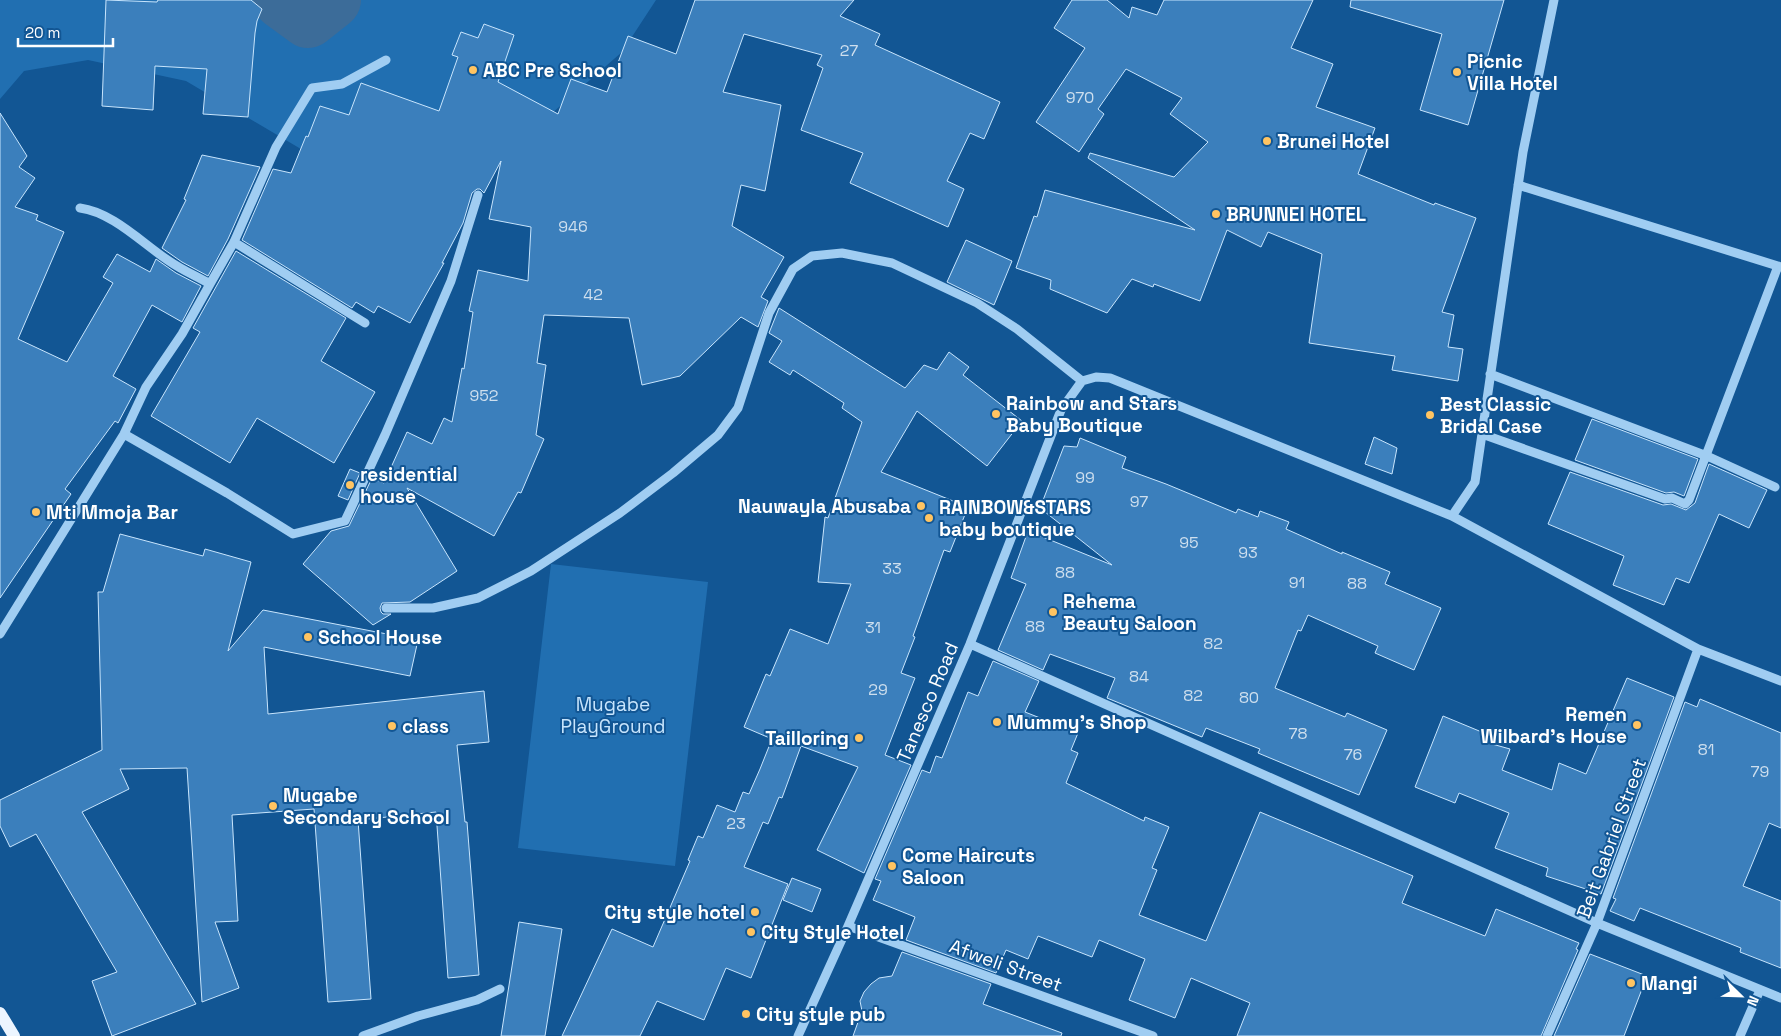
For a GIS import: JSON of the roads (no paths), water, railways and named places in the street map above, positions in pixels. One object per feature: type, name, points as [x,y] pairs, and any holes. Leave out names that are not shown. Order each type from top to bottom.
[{"type":"main road","points":[[0,1013],[14,1036]]},
{"type":"street","points":[[1452,516],[1475,482],[1523,152],[1554,0]]},
{"type":"street","points":[[0,634],[124,434],[146,388],[182,334],[234,242],[276,147],[312,88],[342,84],[386,60]]},
{"type":"street","points":[[1482,434],[1665,499],[1672,498],[1685,504],[1689,500],[1707,456],[1780,266],[1518,185]]},
{"type":"street","points":[[124,434],[227,493],[293,534],[345,521],[385,435],[450,281],[478,195]]},
{"type":"street","points":[[80,208],[92,209],[136,235],[169,261],[210,284]]},
{"type":"street","points":[[234,242],[365,323]]},
{"type":"street","points":[[386,608],[433,608],[478,598],[531,571],[620,513],[673,473],[718,434],[738,408],[769,313],[793,269],[812,256],[842,253],[892,263],[977,303],[1017,329],[1082,380],[1096,377],[1110,378],[1452,516],[1698,649],[1781,681]]},
{"type":"street","points":[[1490,374],[1707,456],[1775,486]]},
{"type":"street","name":"Tanesco Road","points":[[798,1036],[848,926],[970,644],[1061,410],[1082,380]]},
{"type":"street","points":[[970,644],[1597,923],[1781,998]]},
{"type":"street","name":"Beit Gabriel Street","points":[[1547,1036],[1597,923],[1698,649]]},
{"type":"street","name":"Afweli Street","points":[[848,926],[1153,1036]]},
{"type":"street","points":[[363,1036],[418,1016],[477,1000],[500,989]]},
{"type":"street","points":[[1740,1036],[1760,990]]},
{"type":"waterway","points":[[282,0],[308,19],[332,0]]},
{"type":"place","name":"ABC Pre School","points":[[473,70]]},
{"type":"place","name":"Picnic Villa Hotel","points":[[1457,72]]},
{"type":"place","name":"Brunei Hotel","points":[[1267,141]]},
{"type":"place","name":"BRUNNEI HOTEL","points":[[1216,214]]},
{"type":"place","name":"Rainbow and Stars Baby Boutique","points":[[996,414]]},
{"type":"place","name":"Best Classic Bridal Case","points":[[1430,415]]},
{"type":"place","name":"residential house","points":[[350,485]]},
{"type":"place","name":"Nauwayla Abusaba","points":[[921,506]]},
{"type":"place","name":"Mti Mmoja Bar","points":[[36,512]]},
{"type":"place","name":"RAINBOW&STARS baby boutique","points":[[929,518]]},
{"type":"place","name":"Rehema Beauty Saloon","points":[[1053,612]]},
{"type":"place","name":"School House","points":[[308,637]]},
{"type":"place","name":"Mummy's Shop","points":[[997,722]]},
{"type":"place","name":"Remen Wilbard's House","points":[[1637,725]]},
{"type":"place","name":"class","points":[[392,726]]},
{"type":"place","name":"Tailloring","points":[[859,738]]},
{"type":"place","name":"Mugabe Secondary School","points":[[273,806]]},
{"type":"place","name":"Come Haircuts Saloon","points":[[892,866]]},
{"type":"place","name":"City style hotel","points":[[755,912]]},
{"type":"place","name":"City Style Hotel","points":[[751,932]]},
{"type":"place","name":"Mangi","points":[[1631,983]]},
{"type":"place","name":"City style pub","points":[[746,1014]]},
{"type":"park label","name":"Mugabe PlayGround","points":[[613,715]]}]
